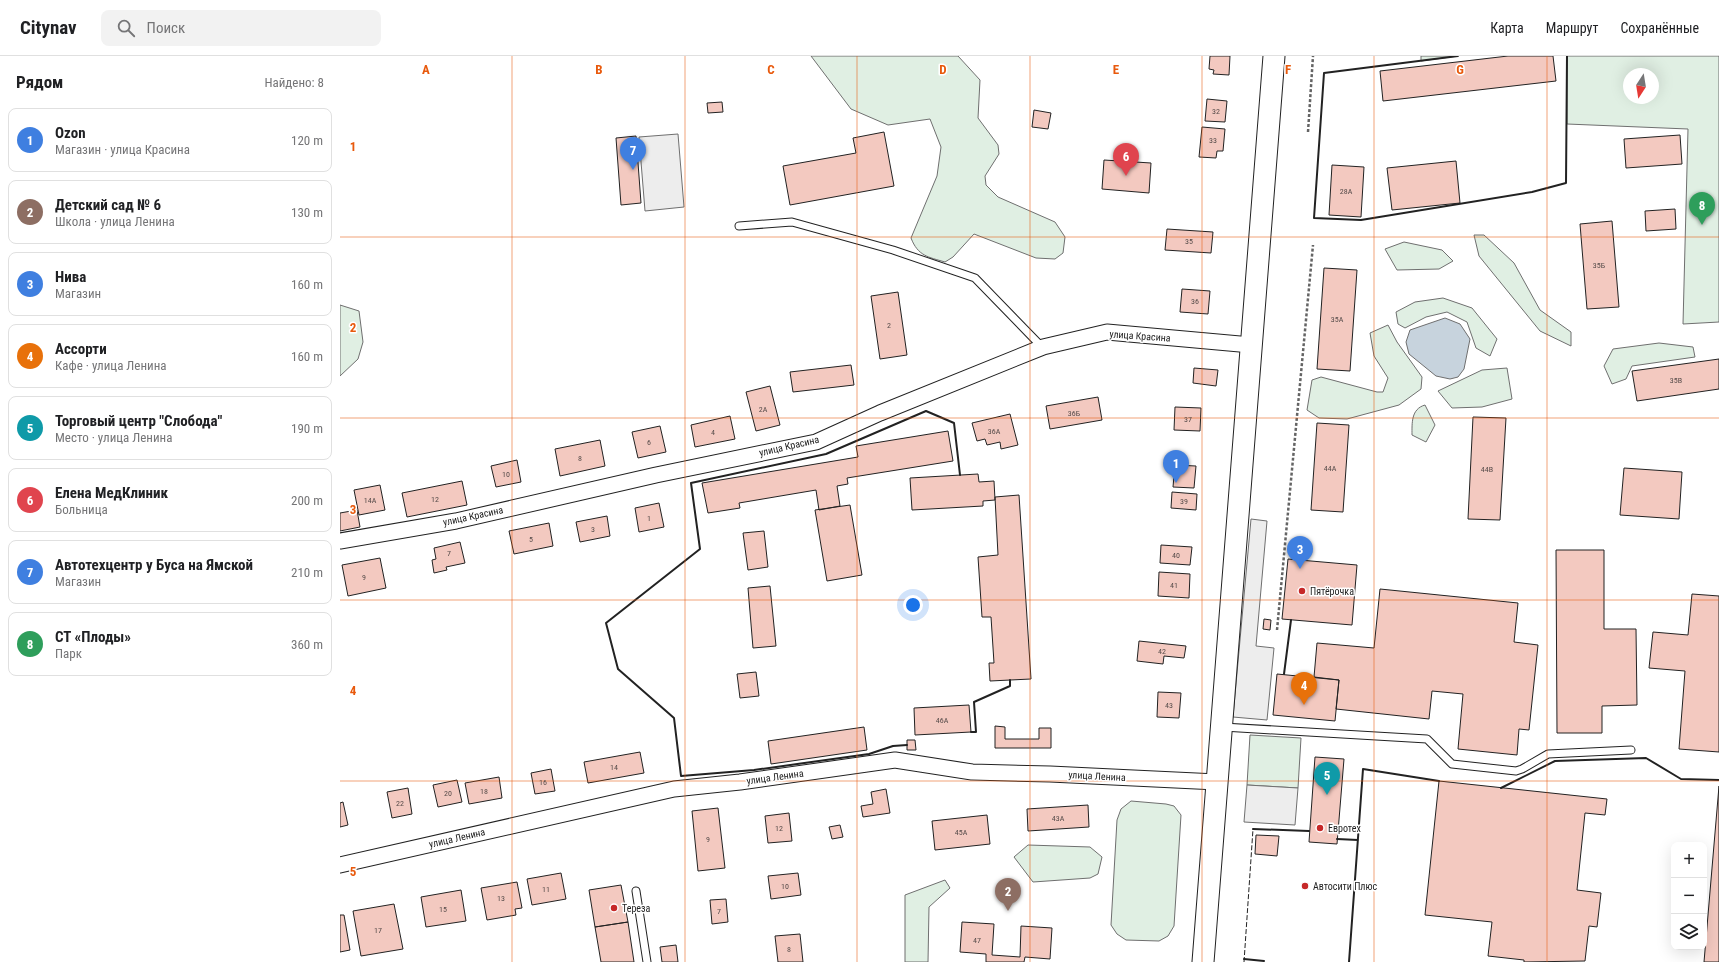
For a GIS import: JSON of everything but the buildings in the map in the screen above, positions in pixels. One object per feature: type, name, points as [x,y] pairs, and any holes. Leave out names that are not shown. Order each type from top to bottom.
[{"type":"main road","points":[[1203,962],[1274,56]]},
{"type":"street","name":"улица Красина","points":[[340,541],[456,521],[656,475],[816,442],[880,413],[1043,347],[1107,332],[1251,345]]},
{"type":"street","name":"улица Ленина","points":[[340,865],[674,789],[740,782],[895,760],[972,772],[1217,782]]},
{"type":"lane","points":[[739,226],[792,222],[893,250],[975,278],[1043,347]]},
{"type":"lane","points":[[1222,727],[1427,738],[1452,764],[1516,771],[1548,754],[1631,750]]},
{"type":"lane","points":[[636,891],[647,962]]},
{"type":"path","points":[[1308,132],[1313,56]]},
{"type":"path","points":[[1277,630],[1313,245]]},
{"type":"green space","points":[[811,56],[958,56],[980,80],[978,118],[998,145],[999,154],[985,176],[986,185],[998,197],[1055,222],[1065,237],[1063,253],[1055,259],[1036,258],[974,234],[953,257],[945,262],[924,255],[920,252],[911,238],[937,176],[941,147],[930,119],[888,125],[851,109]]},
{"type":"green space","points":[[1421,56],[1458,56],[1421,61]]},
{"type":"green space","points":[[1567,56],[1719,56],[1719,322],[1683,324],[1688,129],[1567,124]]},
{"type":"green space","points":[[1474,235],[1484,235],[1514,263],[1540,310],[1571,332],[1571,346],[1540,331],[1479,256]]},
{"type":"green space","points":[[1404,242],[1442,250],[1453,261],[1439,269],[1397,270],[1385,249]]},
{"type":"green space","points":[[1443,298],[1472,308],[1497,339],[1490,356],[1476,348],[1467,322],[1447,312],[1426,317],[1405,328],[1398,324],[1396,312],[1415,302]]},
{"type":"green space","points":[[340,305],[359,311],[363,342],[358,359],[340,376]]},
{"type":"green space","points":[[1388,325],[1397,342],[1422,377],[1421,389],[1399,405],[1347,419],[1319,418],[1307,410],[1312,380],[1321,377],[1377,392],[1383,392],[1388,378],[1374,356],[1370,333]]},
{"type":"green space","points":[[1659,343],[1693,347],[1695,357],[1632,366],[1626,379],[1612,384],[1604,366],[1613,349]]},
{"type":"green space","points":[[1507,368],[1512,399],[1482,407],[1452,408],[1438,391],[1482,370]]},
{"type":"green space","points":[[1425,405],[1435,425],[1426,442],[1412,435],[1413,417],[1420,407]]},
{"type":"green space","points":[[1250,735],[1301,738],[1298,788],[1247,785]]},
{"type":"green space","points":[[1131,801],[1174,806],[1181,815],[1174,926],[1168,936],[1159,941],[1126,940],[1117,934],[1111,925],[1117,820],[1121,809]]},
{"type":"green space","points":[[1028,845],[1090,847],[1102,857],[1098,874],[1090,878],[1033,882],[1014,857]]},
{"type":"green space","points":[[945,880],[950,888],[929,907],[928,962],[905,962],[905,895]]},
{"type":"shaded area","points":[[678,134],[684,207],[645,211],[639,137]]},
{"type":"shaded area","points":[[1445,318],[1460,324],[1470,339],[1464,369],[1458,377],[1450,379],[1436,376],[1409,354],[1406,342],[1410,330]]},
{"type":"shaded area","points":[[1251,519],[1267,521],[1256,646],[1274,648],[1267,720],[1233,717]]},
{"type":"shaded area","points":[[1247,785],[1298,788],[1295,825],[1244,822]]},
{"type":"fence","points":[[1244,962],[1253,829]]},
{"type":"wall","points":[[1458,56],[1324,73],[1314,218],[1361,220],[1532,192],[1566,183],[1567,56]]},
{"type":"wall","points":[[907,745],[893,746],[869,754],[754,770],[681,776],[674,718],[618,669],[606,623],[700,549],[691,483],[826,454],[926,411],[954,423],[960,475]]},
{"type":"wall","points":[[1284,674],[1291,620]]},
{"type":"wall","points":[[971,732],[976,732],[974,702],[1010,686],[1010,680]]},
{"type":"wall","points":[[1501,788],[1555,761],[1646,758],[1681,779],[1719,780]]},
{"type":"wall","points":[[1349,962],[1363,769],[1439,781]]},
{"type":"wall","points":[[1253,829],[1309,831]]},
{"type":"wall","points":[[1337,839],[1358,840]]},
{"type":"wall","points":[[1244,959],[1264,961]]},
{"type":"place","name":"Автотехцентр у Буса на Ямской","points":[[633,170]]},
{"type":"place","name":"Елена МедКлиник","points":[[1126,176]]},
{"type":"place","name":"СТ «Плоды»","points":[[1702,225]]},
{"type":"place","name":"Ozon","points":[[1176,483]]},
{"type":"place","name":"Нива","points":[[1300,569]]},
{"type":"place","name":"Пятёрочка","points":[[1302,591]]},
{"type":"place","name":"Ассорти","points":[[1304,705]]},
{"type":"place","name":"Торговый центр \"Слобода\"","points":[[1327,795]]},
{"type":"place","name":"Евротех","points":[[1320,828]]},
{"type":"place","name":"Автосити Плюс","points":[[1305,886]]},
{"type":"place","name":"Тереза","points":[[614,908]]},
{"type":"place","name":"Детский сад № 6","points":[[1008,911]]}]
